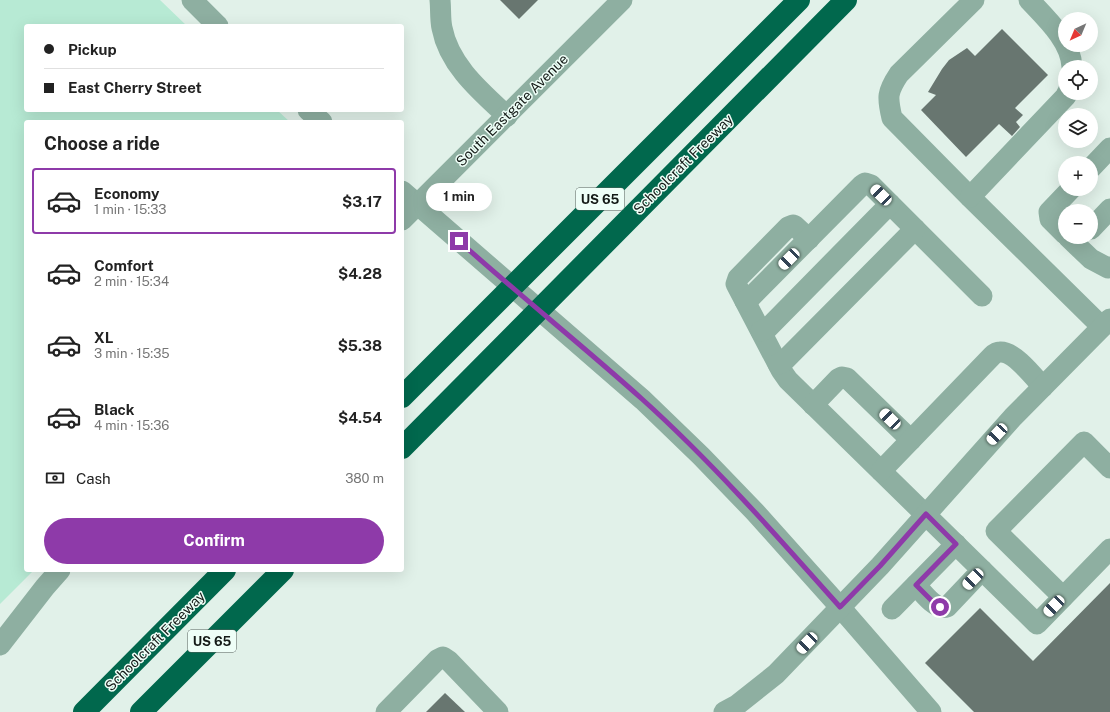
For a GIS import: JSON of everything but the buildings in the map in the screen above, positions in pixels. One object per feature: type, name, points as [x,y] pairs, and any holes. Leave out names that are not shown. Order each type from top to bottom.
[{"type":"highway","name":"US 65","points":[[404,395],[799,0]]},
{"type":"highway","name":"Schoolcraft Freeway","points":[[404,446],[846,0]]},
{"type":"highway","name":"Schoolcraft Freeway","points":[[84,712],[223,572]]},
{"type":"highway","name":"US 65","points":[[141,712],[281,572]]},
{"type":"street","points":[[192,0],[216,24]]},
{"type":"street","points":[[440,0],[441,27],[447,47],[459,67],[476,87],[506,116]]},
{"type":"street","name":"South Eastgate Avenue","points":[[404,218],[622,0]]},
{"type":"street","points":[[724,712],[742,701],[776,674],[880,566],[994,438],[1106,323],[970,197],[892,118],[888,101],[890,87],[899,74],[974,0]]},
{"type":"street","points":[[1028,0],[1055,26],[1072,60]]},
{"type":"street","points":[[970,197],[1062,100]]},
{"type":"street","points":[[310,112],[320,120]]},
{"type":"street","points":[[1098,161],[1110,148]]},
{"type":"street","points":[[982,296],[871,185],[865,183],[809,239],[793,225],[788,227],[736,280],[736,284],[788,380],[1037,624],[1110,549]]},
{"type":"street","points":[[404,192],[643,400],[700,456],[755,512],[931,712]]},
{"type":"street","points":[[1058,226],[1050,219],[1049,212],[1064,196]]},
{"type":"street","points":[[761,332],[768,328],[890,204]]},
{"type":"street","points":[[1098,222],[1110,209]]},
{"type":"street","points":[[778,364],[782,363],[915,229]]},
{"type":"street","points":[[1078,244],[1092,260],[1108,268],[1110,267]]},
{"type":"street","points":[[881,471],[996,353],[1001,352],[1011,355],[1043,387]]},
{"type":"street","points":[[813,405],[838,379],[842,377],[847,378],[911,440]]},
{"type":"street","points":[[1063,597],[996,531],[1084,442],[1110,468]]},
{"type":"street","points":[[892,609],[956,544]]},
{"type":"street","points":[[916,585],[937,606],[944,608],[947,607],[982,570]]},
{"type":"street","points":[[0,645],[40,592],[58,572]]},
{"type":"street","points":[[386,712],[437,660],[443,657],[449,660],[498,712]]},
{"type":"green space","points":[[0,0],[160,0],[185,24],[24,24],[24,112],[279,112],[288,120],[24,120],[24,572],[32,572],[0,604]]},
{"type":"route","points":[[459,241],[643,400],[755,512],[840,607],[880,566],[926,514],[956,544],[916,585],[937,606],[940,607]]}]
